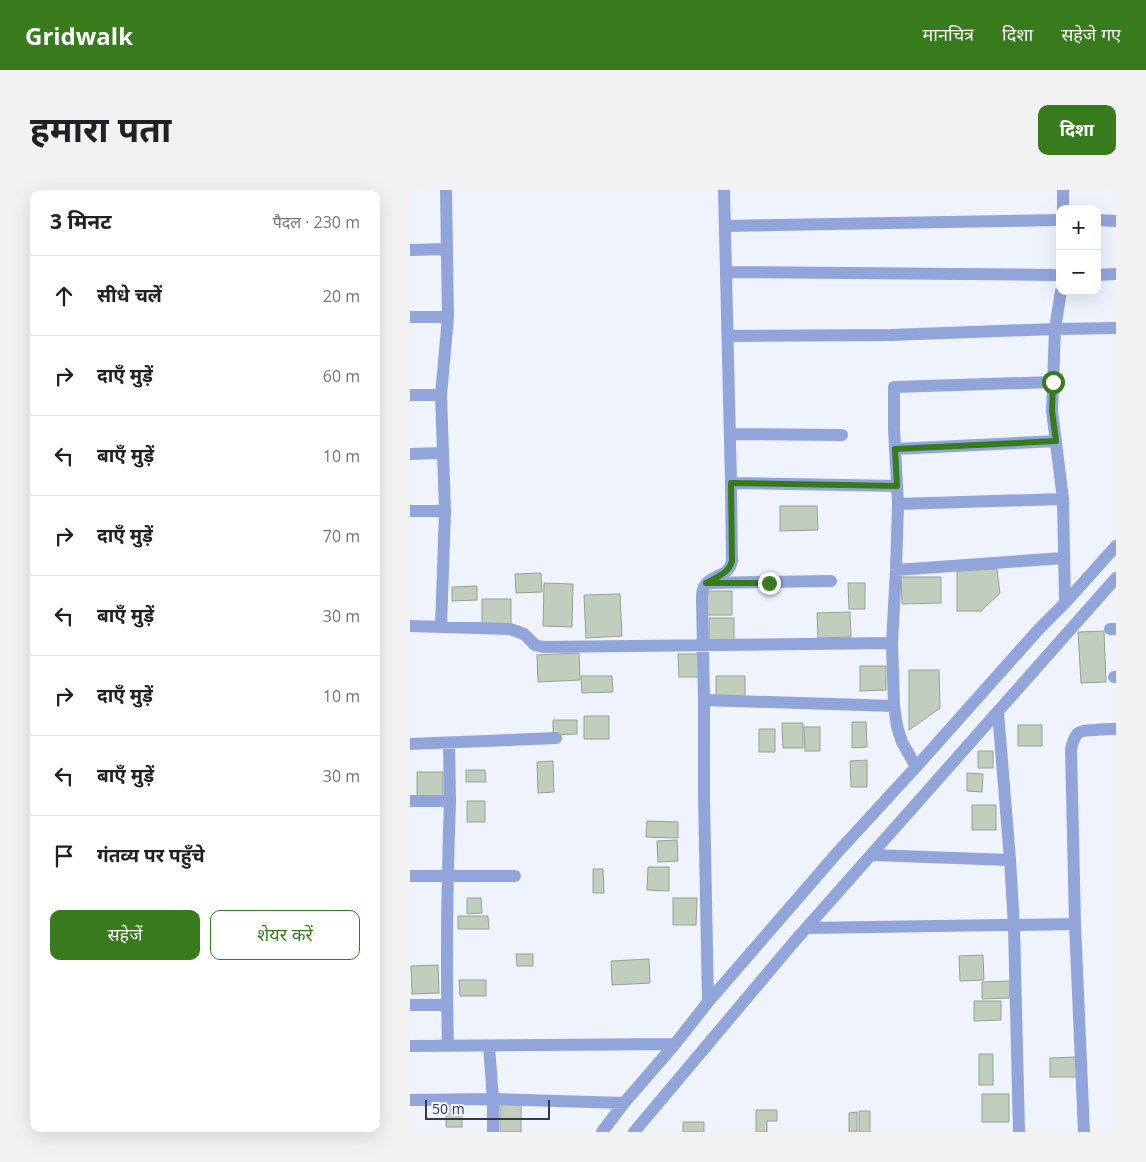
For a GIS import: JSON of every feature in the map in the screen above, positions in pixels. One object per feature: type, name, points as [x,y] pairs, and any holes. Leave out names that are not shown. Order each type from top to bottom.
[{"type":"street","points":[[441,627],[444,511],[441,395],[448,317],[446,190]]},
{"type":"street","points":[[708,1002],[702,594],[706,583],[727,571],[732,561],[724,190]]},
{"type":"street","points":[[1062,190],[1063,205]]},
{"type":"street","points":[[725,226],[1056,220]]},
{"type":"street","points":[[1101,220],[1116,221]]},
{"type":"street","points":[[410,250],[447,249]]},
{"type":"street","points":[[726,272],[1056,275]]},
{"type":"street","points":[[1101,275],[1116,274]]},
{"type":"street","points":[[1060,295],[1055,329],[1052,411],[1063,499],[1065,603]]},
{"type":"street","points":[[410,317],[448,317]]},
{"type":"street","points":[[728,336],[891,335],[1116,328]]},
{"type":"street","points":[[916,766],[902,742],[896,726],[894,706],[892,643],[898,504],[894,386],[1053,382]]},
{"type":"street","points":[[410,395],[441,395]]},
{"type":"street","points":[[730,434],[842,435]]},
{"type":"street","points":[[895,449],[1056,441]]},
{"type":"street","points":[[410,454],[442,453]]},
{"type":"street","points":[[731,483],[897,486]]},
{"type":"street","points":[[898,504],[1063,499]]},
{"type":"street","points":[[410,511],[444,511]]},
{"type":"street","points":[[602,1132],[624,1102],[675,1044],[708,1002],[837,853],[1116,546]]},
{"type":"street","points":[[896,570],[1063,558]]},
{"type":"street","points":[[634,1132],[806,928],[1116,578]]},
{"type":"street","points":[[706,583],[831,581]]},
{"type":"street","points":[[410,626],[510,629],[524,634],[535,645],[543,648],[892,643]]},
{"type":"street","points":[[704,700],[894,706]]},
{"type":"street","points":[[998,712],[1014,926],[1019,1132]]},
{"type":"street","points":[[1084,1132],[1071,749],[1073,739],[1084,730],[1116,729]]},
{"type":"street","points":[[410,744],[556,738]]},
{"type":"street","points":[[448,1046],[447,876],[450,801],[449,743]]},
{"type":"street","points":[[410,801],[450,801]]},
{"type":"street","points":[[872,855],[1010,860]]},
{"type":"street","points":[[410,876],[515,876]]},
{"type":"street","points":[[806,928],[1076,924]]},
{"type":"street","points":[[410,1005],[447,1005]]},
{"type":"street","points":[[410,1046],[675,1044]]},
{"type":"street","points":[[489,1046],[493,1132]]},
{"type":"street","points":[[410,1100],[492,1099],[624,1102]]},
{"type":"building","points":[[780,506],[817,506],[818,530],[780,531]]},
{"type":"building","points":[[997,569],[1000,593],[981,611],[957,611],[957,571]]},
{"type":"building","points":[[541,573],[542,592],[516,593],[515,574]]},
{"type":"building","points":[[901,577],[941,577],[941,603],[902,604]]},
{"type":"building","points":[[544,583],[573,584],[572,627],[543,626]]},
{"type":"building","points":[[848,583],[865,583],[865,609],[849,609]]},
{"type":"building","points":[[477,586],[477,600],[452,601],[452,587]]},
{"type":"building","points":[[707,591],[732,591],[732,615],[707,615]]},
{"type":"building","points":[[620,594],[622,636],[586,638],[584,595]]},
{"type":"building","points":[[482,599],[511,599],[511,624],[482,624]]},
{"type":"building","points":[[850,612],[851,637],[818,638],[817,613]]},
{"type":"building","points":[[709,618],[734,618],[734,642],[709,642]]},
{"type":"building","points":[[1104,631],[1106,682],[1081,683],[1078,632]]},
{"type":"building","points":[[579,653],[580,680],[538,682],[537,655]]},
{"type":"building","points":[[678,654],[699,654],[699,677],[679,677]]},
{"type":"building","points":[[860,666],[886,666],[886,690],[860,691]]},
{"type":"building","points":[[909,670],[939,670],[940,708],[909,730]]},
{"type":"building","points":[[581,676],[612,676],[613,692],[582,693]]},
{"type":"building","points":[[716,676],[745,676],[745,697],[716,697]]},
{"type":"building","points":[[584,716],[609,716],[609,739],[584,739]]},
{"type":"building","points":[[553,720],[577,720],[577,734],[553,735]]},
{"type":"building","points":[[852,722],[866,722],[867,747],[852,748]]},
{"type":"building","points":[[782,723],[803,723],[803,748],[783,748]]},
{"type":"building","points":[[1018,725],[1042,725],[1042,746],[1018,746]]},
{"type":"building","points":[[804,727],[820,727],[820,751],[805,751]]},
{"type":"building","points":[[759,729],[775,729],[775,752],[759,752]]},
{"type":"building","points":[[978,751],[993,751],[993,768],[978,768]]},
{"type":"building","points":[[867,760],[867,787],[851,787],[850,761]]},
{"type":"building","points":[[553,761],[554,792],[538,793],[537,762]]},
{"type":"building","points":[[466,770],[485,770],[486,782],[466,782]]},
{"type":"building","points":[[417,772],[443,772],[443,798],[417,798]]},
{"type":"building","points":[[967,773],[983,774],[982,792],[967,791]]},
{"type":"building","points":[[467,801],[485,801],[485,822],[467,822]]},
{"type":"building","points":[[972,805],[996,805],[996,830],[972,830]]},
{"type":"building","points":[[647,821],[678,822],[678,838],[646,837]]},
{"type":"building","points":[[677,840],[678,861],[658,862],[657,841]]},
{"type":"building","points":[[648,867],[669,867],[669,891],[647,890]]},
{"type":"building","points":[[593,869],[603,869],[604,893],[593,893]]},
{"type":"building","points":[[467,898],[481,898],[482,913],[467,914]]},
{"type":"building","points":[[673,898],[697,898],[696,925],[673,925]]},
{"type":"building","points":[[458,916],[488,916],[489,929],[458,929]]},
{"type":"building","points":[[516,954],[533,954],[533,966],[517,966]]},
{"type":"building","points":[[983,955],[984,980],[960,981],[959,956]]},
{"type":"building","points":[[649,959],[650,983],[612,985],[611,961]]},
{"type":"building","points":[[438,965],[439,993],[412,994],[411,966]]},
{"type":"building","points":[[459,980],[486,980],[486,996],[460,996]]},
{"type":"building","points":[[1010,981],[1010,998],[982,999],[982,982]]},
{"type":"building","points":[[974,1001],[1001,1001],[1001,1020],[974,1021]]},
{"type":"building","points":[[979,1054],[993,1054],[993,1085],[979,1085]]},
{"type":"building","points":[[1078,1057],[1078,1077],[1050,1077],[1050,1058]]},
{"type":"building","points":[[982,1094],[1009,1094],[1009,1122],[982,1122]]},
{"type":"building","points":[[500,1102],[521,1102],[521,1132],[500,1132]]},
{"type":"building","points":[[446,1105],[462,1105],[462,1127],[446,1127]]},
{"type":"building","points":[[756,1110],[777,1110],[777,1121],[767,1121],[767,1132],[756,1132]]},
{"type":"building","points":[[859,1111],[870,1111],[870,1132],[859,1132]]},
{"type":"building","points":[[857,1112],[857,1132],[849,1132],[849,1113]]},
{"type":"building","points":[[683,1122],[704,1122],[704,1132],[683,1132]]},
{"type":"route","points":[[769,583],[706,583],[727,571],[732,561],[731,483],[897,486],[895,449],[1056,441],[1052,411],[1053,382]]}]
